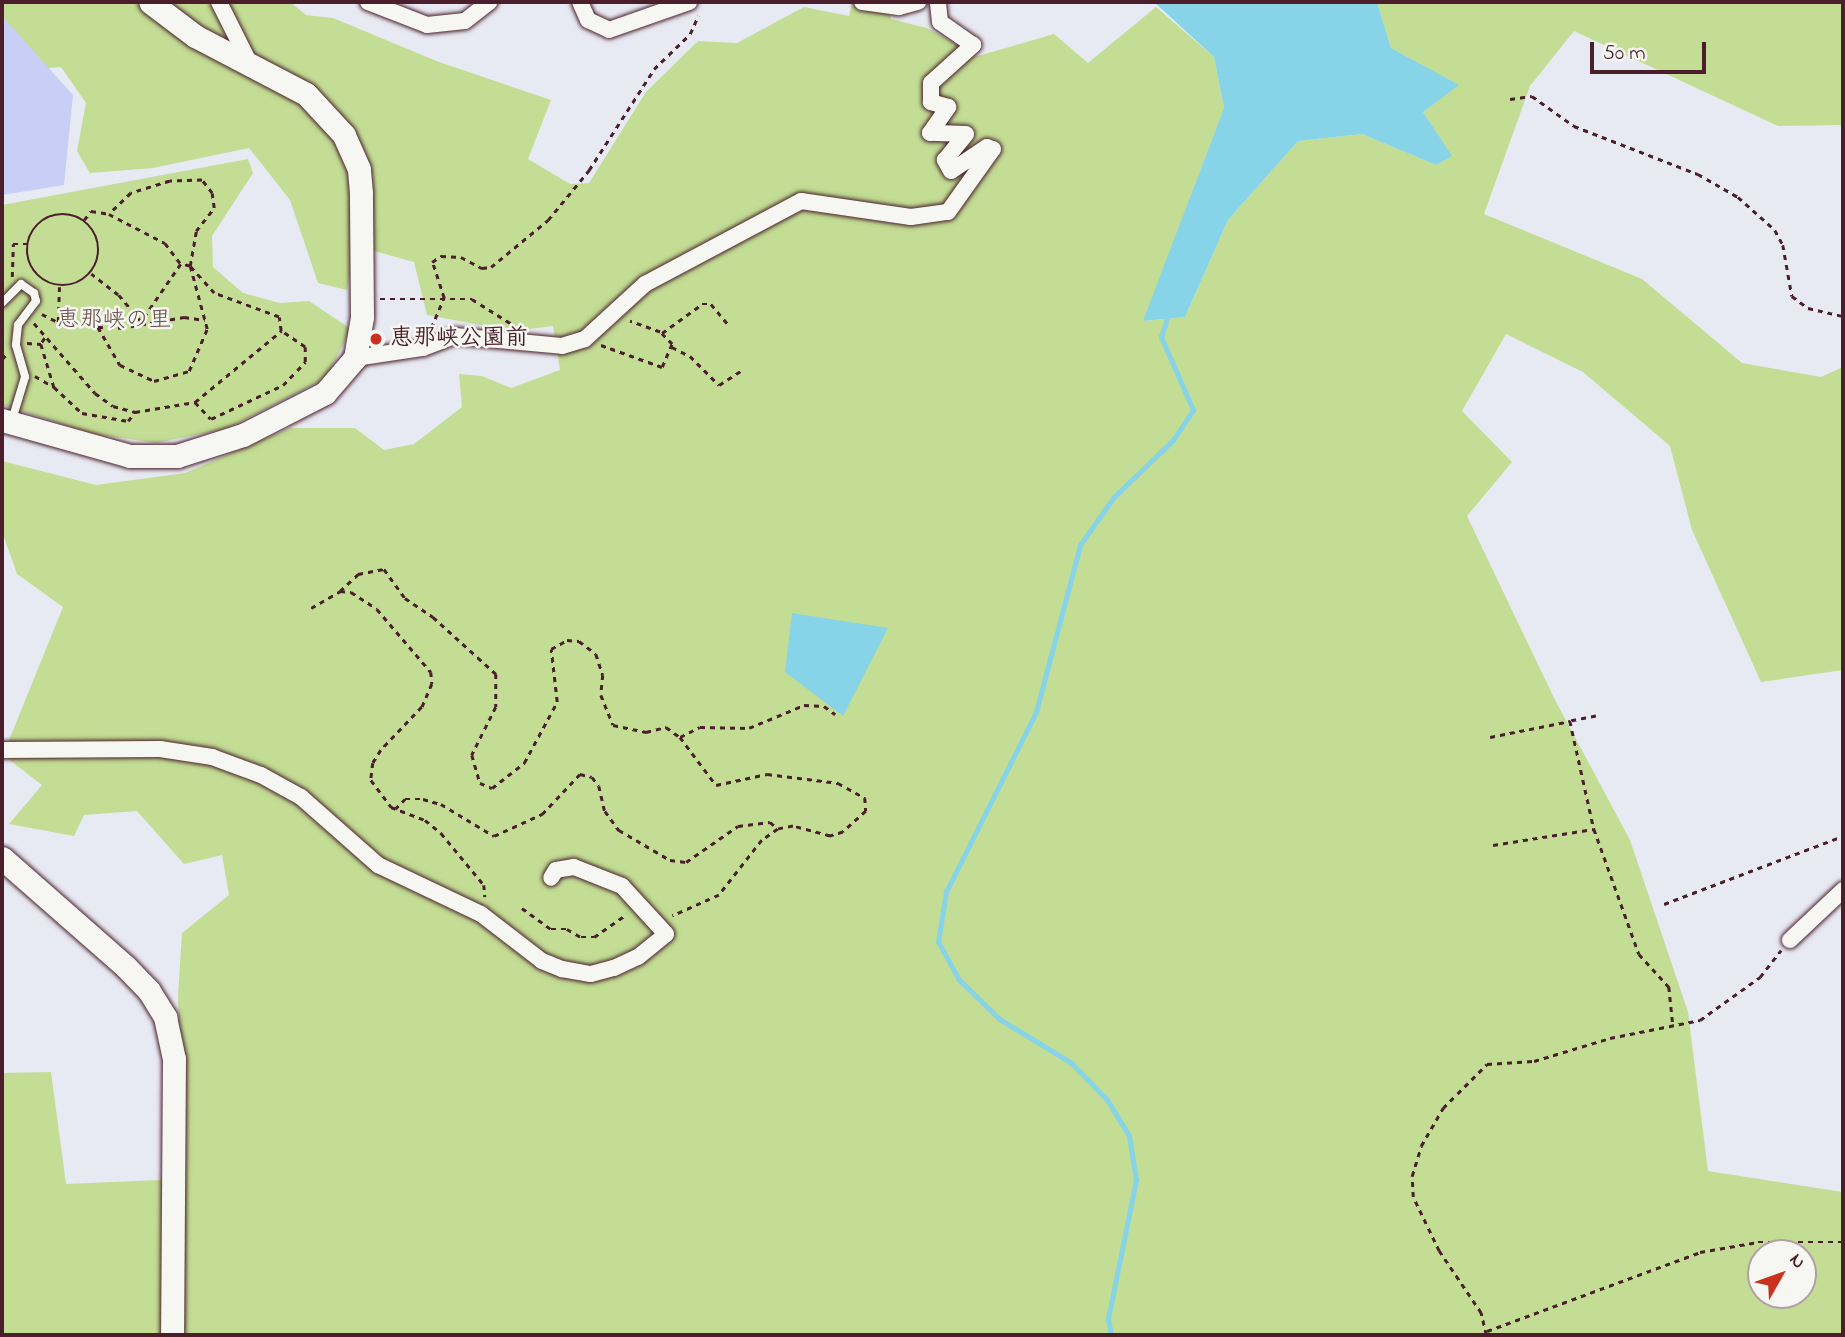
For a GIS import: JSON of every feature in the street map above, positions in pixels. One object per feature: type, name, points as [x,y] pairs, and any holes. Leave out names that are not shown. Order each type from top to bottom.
[{"type":"street","points":[[6,421],[130,456],[177,456],[243,435],[325,393],[355,358],[362,298],[361,193],[352,152],[321,106],[195,36],[150,2]]},
{"type":"street","points":[[219,2],[251,66]]},
{"type":"street","points":[[368,2],[414,23],[434,25],[464,21],[489,2]]},
{"type":"street","points":[[580,2],[588,20],[609,30],[693,7]]},
{"type":"street","points":[[862,2],[899,8],[918,2]]},
{"type":"street","points":[[355,358],[429,345],[455,336],[477,334],[562,346],[585,339],[645,284],[788,205],[801,201],[911,217],[948,212],[958,202],[993,149],[987,147],[951,171],[945,160],[966,134],[930,133],[948,107],[930,102],[931,83],[973,45],[940,22],[938,2]]},
{"type":"street","points":[[2,750],[160,749],[212,757],[261,775],[301,797],[378,865],[475,911],[541,961],[591,974],[638,957],[666,933],[622,886],[574,867],[556,870],[551,878]]},
{"type":"street","points":[[2,858],[127,967],[165,1017],[174,1059],[172,1335]]},
{"type":"street","points":[[1790,940],[1843,890]]},
{"type":"lane","points":[[2,303],[15,286],[21,284],[34,293],[30,312],[18,325],[16,345],[25,377],[6,421]]},
{"type":"path","points":[[429,345],[444,298],[432,262],[441,256],[461,257],[482,268],[491,267],[548,220],[589,170],[654,69],[699,21],[693,7]]},
{"type":"path","points":[[1510,99],[1532,96],[1574,126],[1698,174],[1738,197],[1775,230],[1783,245],[1792,296],[1808,308],[1843,316]]},
{"type":"path","points":[[98,327],[120,365],[154,381],[189,371],[207,329],[190,266],[196,231],[214,208],[212,193],[202,180],[170,181],[131,193],[109,214]]},
{"type":"path","points":[[84,220],[91,211],[109,214],[165,243],[181,264],[190,266],[214,293],[279,317],[281,331],[305,347],[305,362],[283,385],[211,419],[195,402]]},
{"type":"path","points":[[73,215],[84,220],[98,239],[100,251],[91,274],[71,285],[59,286],[38,276],[31,266],[28,244],[38,223],[49,216],[73,215]]},
{"type":"path","points":[[15,286],[9,270],[13,244],[28,244]]},
{"type":"path","points":[[141,322],[181,264]]},
{"type":"path","points":[[91,274],[118,295],[141,322]]},
{"type":"path","points":[[58,322],[59,286]]},
{"type":"path","points":[[362,298],[472,299],[486,305],[534,344]]},
{"type":"path","points":[[662,334],[702,304],[711,304],[728,324]]},
{"type":"path","points":[[30,312],[58,322],[98,327],[121,328],[141,322],[184,317],[205,320]]},
{"type":"path","points":[[30,312],[45,338],[96,393],[113,405],[135,412],[195,402],[281,331]]},
{"type":"path","points":[[613,316],[662,334],[672,347],[690,356],[706,377],[719,385],[742,370]]},
{"type":"path","points":[[45,338],[41,344],[54,387]]},
{"type":"path","points":[[585,339],[662,367],[672,347]]},
{"type":"path","points":[[25,377],[36,376],[54,387],[82,413],[128,421],[135,412]]},
{"type":"path","points":[[312,608],[340,591],[358,575],[384,569],[405,598],[496,674],[496,707],[472,755],[481,783],[492,788],[501,785],[524,762],[557,702],[551,649],[567,640],[579,641],[596,654],[603,676],[601,695],[618,730],[646,732],[666,727],[680,737],[716,785],[767,774],[838,783],[865,798],[866,811],[843,832],[830,836],[793,826],[778,829],[762,840],[719,895],[657,923]]},
{"type":"path","points":[[340,591],[351,592],[377,609],[431,672],[432,684],[422,707],[373,763],[374,789],[395,809],[425,820],[441,833],[484,885],[486,895],[475,911]]},
{"type":"path","points":[[680,737],[700,727],[740,729],[766,723],[804,705],[824,706],[835,714]]},
{"type":"path","points":[[1490,737],[1596,716]]},
{"type":"path","points":[[1570,721],[1594,829],[1618,908],[1639,954],[1669,987],[1673,1026]]},
{"type":"path","points":[[395,809],[405,799],[424,799],[441,804],[494,836],[542,814],[580,774],[592,777],[599,786],[605,811],[619,830],[670,860],[687,862],[738,826],[770,822],[778,829]]},
{"type":"path","points":[[1493,845],[1594,829]]},
{"type":"path","points":[[1664,904],[1843,836]]},
{"type":"path","points":[[522,908],[551,929],[594,937],[621,921],[638,902]]},
{"type":"path","points":[[1790,940],[1760,977],[1731,1002],[1700,1020],[1534,1061],[1487,1064],[1443,1108],[1421,1146],[1412,1176],[1413,1197],[1439,1251],[1481,1313],[1486,1333],[1700,1252],[1758,1242],[1843,1242]]},
{"type":"green space","points":[[2,2],[290,2],[306,15],[333,18],[439,62],[551,100],[528,159],[570,184],[589,183],[646,92],[698,41],[737,43],[804,7],[849,16],[852,2],[887,2],[891,19],[927,28],[978,56],[1054,34],[1088,63],[1156,7],[1214,57],[1224,108],[1144,321],[1185,317],[1228,220],[1298,141],[1362,134],[1436,165],[1451,156],[1423,112],[1458,85],[1391,48],[1377,2],[1843,2],[1843,125],[1778,126],[1574,31],[1530,86],[1484,214],[1642,279],[1742,363],[1821,377],[1843,367],[1843,670],[1761,682],[1692,530],[1670,446],[1583,372],[1506,334],[1462,411],[1512,462],[1467,516],[1554,698],[1630,840],[1688,1012],[1708,1171],[1843,1192],[1843,1335],[2,1335],[2,1073],[51,1072],[66,1184],[183,1179],[178,996],[182,933],[229,895],[222,855],[184,864],[137,811],[84,815],[74,836],[9,824],[42,785],[3,755],[63,607],[17,574],[4,537],[2,461],[96,485],[185,473],[290,428],[355,428],[384,450],[414,444],[462,407],[459,374],[482,376],[511,388],[560,370],[553,326],[513,331],[427,315],[414,262],[356,246],[347,290],[318,283],[290,200],[249,148],[153,168],[90,173],[77,151],[86,103],[61,67],[11,71],[2,60]]},
{"type":"green space","name":"恵那峡の里","points":[[248,159],[253,173],[212,236],[213,267],[243,293],[280,303],[309,301],[351,329],[326,378],[226,429],[156,443],[94,434],[2,405],[2,205]]},
{"type":"water","points":[[1154,2],[1377,2],[1391,48],[1459,85],[1423,112],[1452,156],[1436,165],[1362,134],[1298,141],[1228,220],[1185,317],[1143,321],[1224,108],[1214,57]]},
{"type":"water","points":[[792,613],[888,628],[843,716],[785,672]]},
{"type":"building","points":[[2,16],[73,95],[64,185],[2,195]]},
{"type":"waterway","points":[[1111,1335],[1108,1319],[1136,1180],[1129,1136],[1107,1100],[1071,1063],[999,1019],[959,980],[938,942],[946,892],[1036,712],[1080,545],[1114,497],[1173,440],[1193,410],[1161,337],[1168,315]]},
{"type":"place","name":"恵那峡公園前","points":[[376,339]]}]
